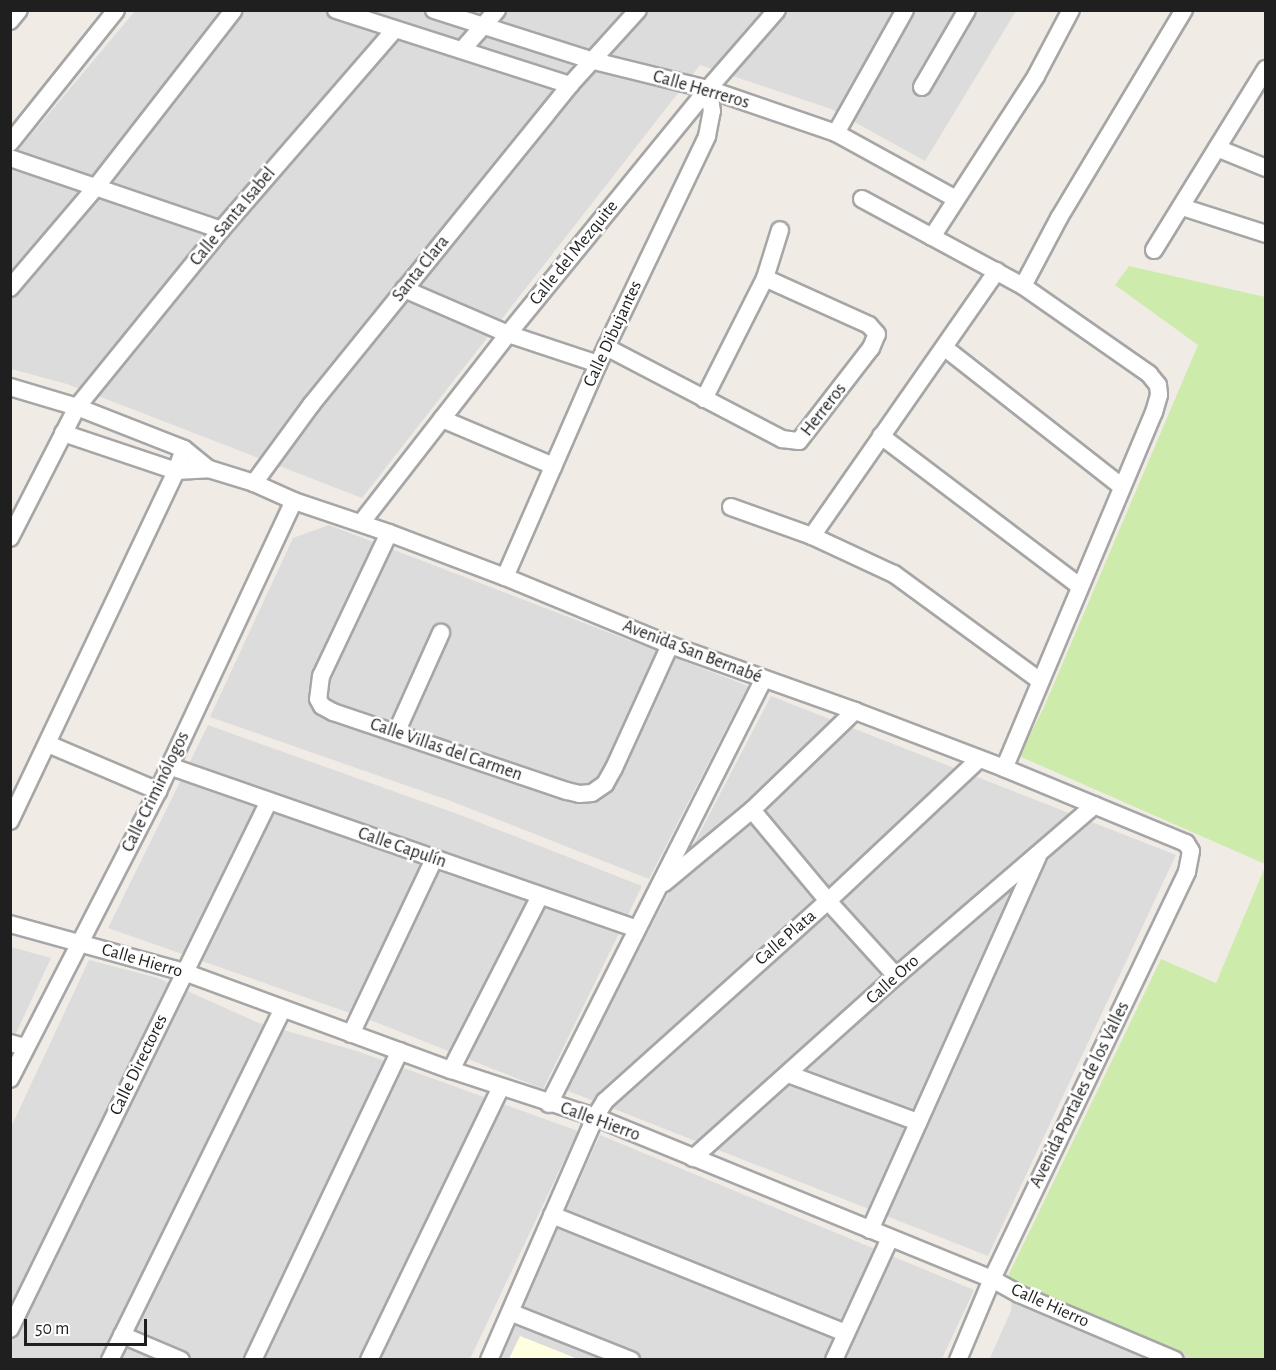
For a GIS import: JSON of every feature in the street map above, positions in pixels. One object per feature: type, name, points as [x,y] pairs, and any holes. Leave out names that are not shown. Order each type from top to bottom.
[{"type":"street","points":[[10,21],[19,10]]},
{"type":"street","points":[[10,144],[116,10]]},
{"type":"street","points":[[10,288],[96,188],[234,10]]},
{"type":"street","points":[[336,10],[360,14],[394,30],[570,85]]},
{"type":"street","name":"Calle Herreros","points":[[434,10],[594,61],[708,89],[836,133],[956,199]]},
{"type":"street","points":[[462,50],[497,10]]},
{"type":"street","name":"Santa Clara","points":[[254,483],[310,405],[570,85],[638,10]]},
{"type":"street","name":"Calle del Mezquite","points":[[361,523],[508,334],[708,89],[777,10]]},
{"type":"street","points":[[836,133],[905,10]]},
{"type":"street","points":[[922,87],[967,10]]},
{"type":"street","points":[[932,237],[1036,76],[1071,10]]},
{"type":"street","points":[[1023,286],[1059,218],[1184,10]]},
{"type":"street","name":"Calle Santa Isabel","points":[[10,538],[77,407],[222,230],[394,30]]},
{"type":"street","points":[[1154,250],[1266,69]]},
{"type":"street","name":"Calle Dibujantes","points":[[505,578],[598,364],[708,136],[712,111],[708,89]]},
{"type":"street","points":[[1217,148],[1266,168]]},
{"type":"street","points":[[10,158],[222,230]]},
{"type":"street","points":[[862,199],[1023,286],[1149,374],[1158,385],[1159,395],[1154,412],[1004,768]]},
{"type":"street","points":[[1182,207],[1266,234]]},
{"type":"street","points":[[705,399],[765,278],[780,230]]},
{"type":"street","points":[[812,536],[997,271]]},
{"type":"street","name":"Herreros","points":[[606,347],[782,439],[799,441],[875,340],[877,334],[869,325],[765,278]]},
{"type":"street","points":[[404,290],[508,334],[598,364]]},
{"type":"street","points":[[945,348],[1122,487]]},
{"type":"street","name":"Avenida San Bernabé","points":[[10,387],[77,407],[184,449],[209,469]]},
{"type":"street","points":[[442,419],[553,466]]},
{"type":"street","name":"Avenida San Bernabé","points":[[63,433],[176,471],[209,469],[254,483],[294,501],[389,532],[670,645],[855,711],[1174,837]]},
{"type":"street","points":[[881,436],[1079,586]]},
{"type":"street","points":[[10,821],[176,471],[184,449]]},
{"type":"street","name":"Calle Criminólogos","points":[[10,1079],[18,1045],[79,943],[158,790],[294,501]]},
{"type":"street","points":[[731,507],[812,536],[894,574],[1040,681]]},
{"type":"street","name":"Calle Villas del Carmen","points":[[389,532],[321,676],[318,699],[322,706],[333,712],[567,791],[580,794],[592,793],[605,784],[614,768],[670,645]]},
{"type":"street","points":[[396,734],[441,633]]},
{"type":"street","points":[[549,1104],[764,679]]},
{"type":"street","points":[[659,887],[752,810],[855,711]]},
{"type":"street","points":[[48,744],[158,790]]},
{"type":"street","name":"Calle Plata","points":[[489,1359],[512,1313],[595,1117],[605,1101],[621,1084],[828,901],[979,759]]},
{"type":"street","name":"Calle Capulín","points":[[169,766],[636,929]]},
{"type":"street","name":"Calle Directores","points":[[10,1329],[268,801]]},
{"type":"street","name":"Calle Oro","points":[[693,1158],[896,976],[1095,805]]},
{"type":"street","points":[[752,810],[828,901],[896,976]]},
{"type":"street","name":"Avenida Portales de los Valles","points":[[958,1359],[992,1279],[1187,872],[1191,851],[1186,843],[1174,837]]},
{"type":"street","points":[[870,1230],[1040,852]]},
{"type":"street","points":[[351,1034],[434,859]]},
{"type":"street","points":[[452,1070],[540,896]]},
{"type":"street","name":"Calle Hierro","points":[[10,924],[184,972],[282,1010],[452,1070],[549,1104],[595,1117],[992,1279],[1137,1353],[1175,1359]]},
{"type":"street","points":[[110,1359],[282,1010]]},
{"type":"street","points":[[253,1359],[400,1051]]},
{"type":"street","points":[[788,1074],[918,1122]]},
{"type":"street","points":[[369,1359],[501,1087]]},
{"type":"street","points":[[552,1215],[846,1333]]},
{"type":"street","points":[[834,1359],[890,1238]]},
{"type":"street","points":[[512,1313],[631,1359]]},
{"type":"street","points":[[122,1335],[181,1359]]},
{"type":"shaded area","points":[[135,11],[1016,11],[925,161],[831,109],[700,65],[362,498],[67,384],[11,369],[10,160]]},
{"type":"shaded area","points":[[329,525],[748,686],[649,879],[448,800],[210,717],[293,538]]},
{"type":"shaded area","points":[[771,696],[1176,855],[988,1256],[566,1090]]},
{"type":"shaded area","points":[[208,725],[463,816],[642,886],[543,1089],[378,1023],[108,928]]},
{"type":"shaded area","points":[[11,947],[51,958],[11,1044]]},
{"type":"shaded area","points":[[89,960],[158,978],[259,1023],[357,1051],[578,1131],[470,1359],[11,1360],[11,1127]]},
{"type":"shaded area","points":[[600,1135],[974,1290],[942,1359],[498,1360]]},
{"type":"shaded area","points":[[1013,1286],[1199,1360],[989,1360],[1011,1311]]},
{"type":"shaded area","points":[[520,1336],[578,1359],[509,1359]]},
{"type":"green space","points":[[1129,266],[1265,297],[1265,864],[1019,756],[1044,707],[1198,345],[1115,285]]},
{"type":"green space","points":[[1265,867],[1265,1359],[1196,1359],[1061,1303],[1008,1276],[1161,959],[1216,983]]}]
